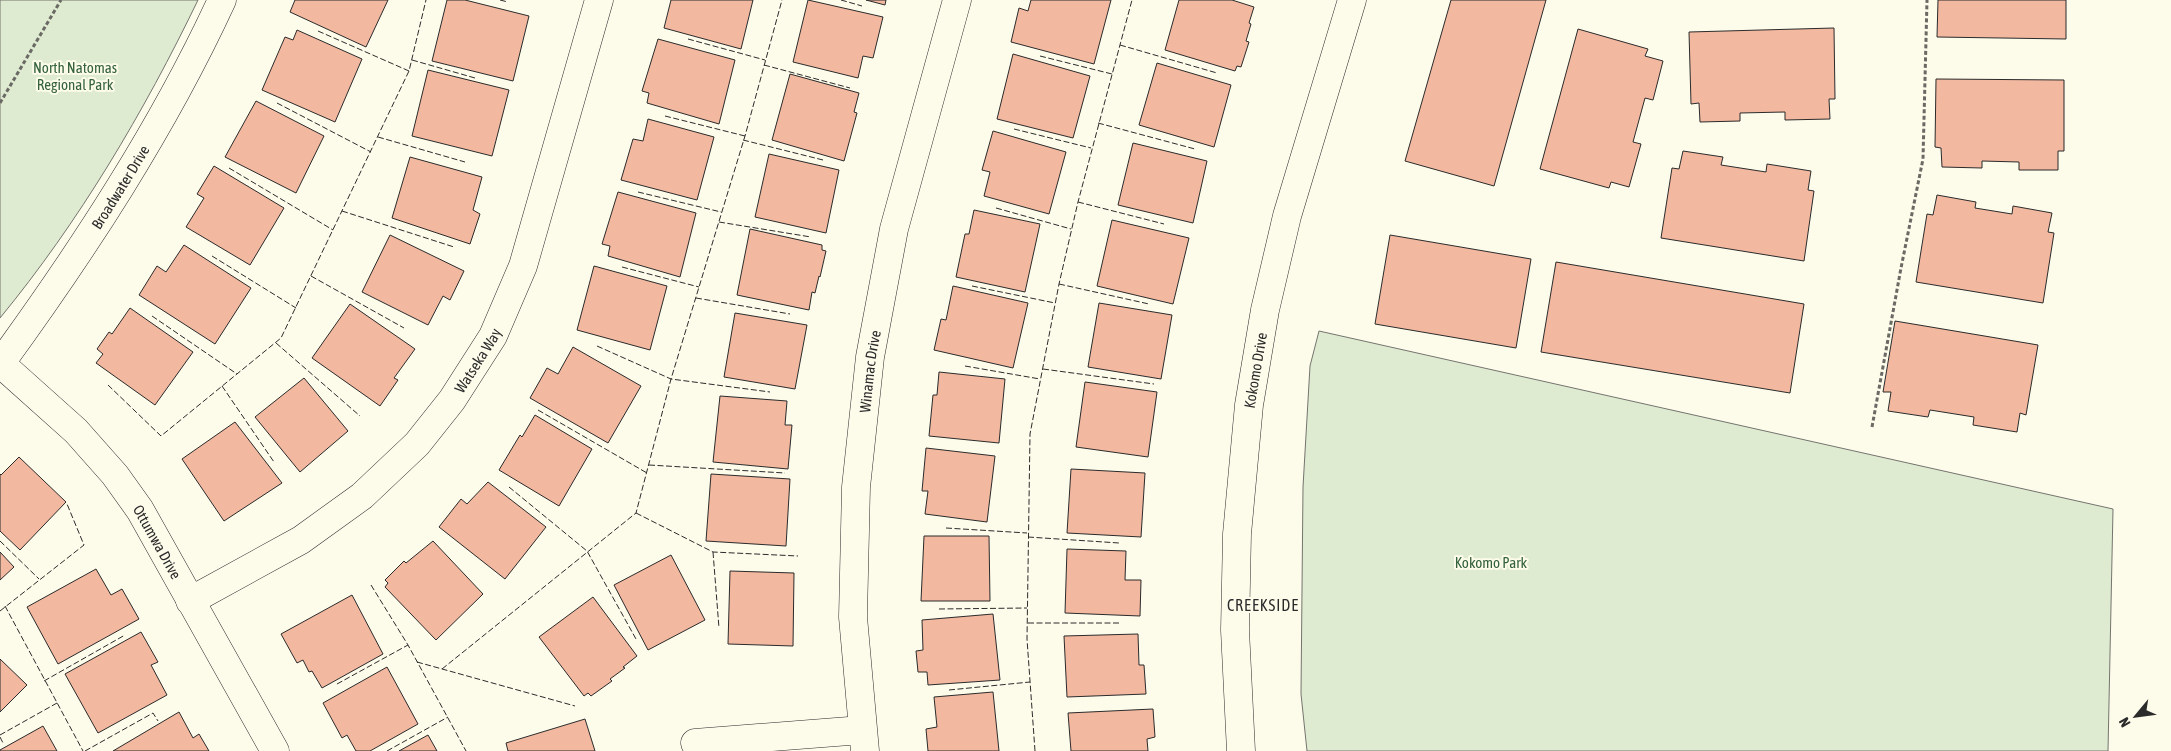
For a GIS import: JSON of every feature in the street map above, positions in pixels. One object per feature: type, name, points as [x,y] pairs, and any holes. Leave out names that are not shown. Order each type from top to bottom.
[{"type":"street","name":"Broadwater Drive","points":[[0,364],[100,216],[154,130],[203,42],[222,0]]},
{"type":"street","name":"Watseka Way","points":[[190,601],[300,540],[362,496],[417,444],[452,400],[493,336],[523,266],[599,0]]},
{"type":"street","name":"Winamac Drive","points":[[863,741],[853,598],[856,486],[870,357],[894,229],[957,0]]},
{"type":"street","name":"Kokomo Drive","points":[[1241,751],[1235,630],[1237,534],[1249,405],[1265,310],[1287,216],[1352,0]]},
{"type":"street","name":"Ottumwa Drive","points":[[0,364],[76,431],[115,475],[140,510],[275,751]]},
{"type":"street","points":[[694,743],[863,741]]},
{"type":"path","points":[[0,103],[61,0]]},
{"type":"path","points":[[1872,427],[1923,159],[1927,0]]},
{"type":"green space","name":"North Natomas Regional Park","points":[[0,0],[198,0],[155,83],[108,165],[57,244],[0,318]]},
{"type":"green space","name":"Kokomo Park","points":[[1319,331],[2113,509],[2108,751],[1307,751],[1301,694],[1303,487],[1310,366]]},
{"type":"building","points":[[295,0],[388,0],[366,47],[290,12]]},
{"type":"building","points":[[447,0],[465,0],[529,16],[513,81],[432,61]]},
{"type":"building","points":[[671,0],[753,0],[741,49],[664,28]]},
{"type":"building","points":[[808,0],[883,17],[873,58],[863,56],[858,78],[793,62]]},
{"type":"building","points":[[866,0],[886,0],[885,5]]},
{"type":"building","points":[[1031,0],[1111,0],[1094,64],[1011,42],[1019,8],[1028,11]]},
{"type":"building","points":[[1179,0],[1232,0],[1254,7],[1246,41],[1249,42],[1241,67],[1237,66],[1235,71],[1165,50]]},
{"type":"building","points":[[1451,0],[1546,0],[1494,186],[1405,161]]},
{"type":"building","points":[[1938,0],[2066,0],[2066,39],[1937,37]]},
{"type":"building","points":[[1834,28],[1835,99],[1829,99],[1830,119],[1785,120],[1785,112],[1740,113],[1740,121],[1700,122],[1699,103],[1691,104],[1689,32]]},
{"type":"building","points":[[1578,29],[1648,49],[1645,56],[1663,61],[1653,100],[1645,98],[1633,142],[1641,144],[1629,187],[1611,182],[1609,188],[1540,169]]},
{"type":"building","points":[[297,30],[362,59],[335,122],[262,90],[285,37],[293,40]]},
{"type":"building","points":[[658,39],[735,60],[719,124],[647,103],[649,93],[642,91]]},
{"type":"building","points":[[1013,54],[1090,76],[1073,138],[997,119]]},
{"type":"building","points":[[1157,63],[1231,85],[1214,147],[1139,125]]},
{"type":"building","points":[[428,70],[509,90],[492,156],[412,136]]},
{"type":"building","points":[[790,74],[859,93],[854,112],[857,113],[844,161],[772,140]]},
{"type":"building","points":[[1936,79],[2064,80],[2064,151],[2058,151],[2058,170],[2019,170],[2019,162],[1982,161],[1982,168],[1942,167],[1941,148],[1935,147]]},
{"type":"building","points":[[256,101],[324,136],[296,193],[225,157]]},
{"type":"building","points":[[648,119],[714,137],[697,200],[621,180],[633,139],[643,141]]},
{"type":"building","points":[[993,131],[1066,152],[1049,214],[984,196],[990,172],[982,170]]},
{"type":"building","points":[[1133,143],[1207,161],[1193,223],[1118,205]]},
{"type":"building","points":[[1683,151],[1723,157],[1721,165],[1766,172],[1767,164],[1811,171],[1808,190],[1814,191],[1804,261],[1661,238],[1672,168],[1679,169]]},
{"type":"building","points":[[769,154],[839,170],[826,233],[755,217]]},
{"type":"building","points":[[410,157],[482,177],[473,210],[480,214],[470,244],[392,218]]},
{"type":"building","points":[[214,166],[284,208],[250,265],[186,227],[204,198],[197,194]]},
{"type":"building","points":[[618,192],[696,213],[680,277],[608,256],[610,246],[602,244]]},
{"type":"building","points":[[1937,195],[1976,202],[1975,208],[2012,214],[2013,206],[2052,213],[2048,232],[2054,233],[2043,303],[1916,282],[1927,214],[1933,215]]},
{"type":"building","points":[[974,210],[1040,224],[1025,292],[956,277],[965,234],[969,234]]},
{"type":"building","points":[[1112,220],[1189,238],[1173,304],[1097,286]]},
{"type":"building","points":[[750,229],[822,245],[822,250],[826,251],[815,293],[812,292],[809,310],[737,295]]},
{"type":"building","points":[[390,235],[464,271],[450,300],[443,296],[428,325],[362,292]]},
{"type":"building","points":[[1390,235],[1531,259],[1516,348],[1375,324]]},
{"type":"building","points":[[184,245],[251,288],[215,344],[139,295],[157,266],[166,272]]},
{"type":"building","points":[[1556,262],[1804,304],[1790,393],[1541,352]]},
{"type":"building","points":[[594,266],[667,286],[650,350],[577,330]]},
{"type":"building","points":[[953,286],[1028,303],[1013,368],[934,350],[941,319],[946,320]]},
{"type":"building","points":[[1099,303],[1172,315],[1161,379],[1088,367]]},
{"type":"building","points":[[350,304],[415,349],[394,378],[398,380],[380,406],[312,358]]},
{"type":"building","points":[[130,308],[193,352],[155,405],[96,363],[103,354],[97,349],[109,332],[112,334]]},
{"type":"building","points":[[735,313],[807,325],[795,389],[724,377]]},
{"type":"building","points":[[1895,321],[2038,345],[2026,415],[2020,413],[2017,432],[1973,425],[1974,417],[1930,410],[1928,417],[1888,411],[1891,392],[1883,392]]},
{"type":"building","points":[[573,347],[641,386],[608,443],[530,398],[547,368],[558,374]]},
{"type":"building","points":[[939,372],[1005,379],[999,443],[929,436],[933,395],[937,395]]},
{"type":"building","points":[[304,378],[348,431],[300,472],[255,417]]},
{"type":"building","points":[[1085,382],[1157,392],[1148,457],[1076,447]]},
{"type":"building","points":[[720,396],[787,401],[785,425],[792,425],[788,469],[713,462]]},
{"type":"building","points":[[535,415],[592,449],[559,506],[499,470],[520,435],[522,437]]},
{"type":"building","points":[[235,422],[282,483],[224,521],[182,459]]},
{"type":"building","points":[[926,448],[995,456],[987,522],[925,514],[928,491],[922,491]]},
{"type":"building","points":[[19,457],[66,502],[20,550],[0,531],[0,474]]},
{"type":"building","points":[[1071,469],[1145,473],[1141,537],[1067,533]]},
{"type":"building","points":[[711,474],[790,479],[786,546],[706,541]]},
{"type":"building","points":[[488,482],[546,527],[505,579],[439,527],[461,499],[467,504]]},
{"type":"building","points":[[924,536],[989,536],[990,601],[921,601]]},
{"type":"building","points":[[433,541],[483,594],[436,640],[385,587],[388,583],[385,580],[404,561],[406,563]]},
{"type":"building","points":[[1067,549],[1126,551],[1125,580],[1141,580],[1140,616],[1065,613]]},
{"type":"building","points":[[0,552],[14,567],[0,580]]},
{"type":"building","points":[[671,555],[705,620],[648,650],[614,585]]},
{"type":"building","points":[[96,569],[111,595],[122,589],[139,619],[58,664],[27,607]]},
{"type":"building","points":[[730,571],[794,573],[793,646],[728,644]]},
{"type":"building","points":[[352,595],[383,654],[322,688],[312,671],[309,672],[303,660],[297,663],[281,634]]},
{"type":"building","points":[[593,597],[637,656],[610,679],[612,681],[591,696],[588,693],[584,696],[539,637]]},
{"type":"building","points":[[993,614],[1000,680],[928,685],[927,672],[918,672],[916,651],[923,650],[922,620]]},
{"type":"building","points":[[141,632],[158,662],[151,665],[167,695],[98,733],[65,674]]},
{"type":"building","points":[[1138,634],[1139,665],[1144,665],[1146,694],[1067,697],[1064,636]]},
{"type":"building","points":[[0,659],[27,685],[0,712]]},
{"type":"building","points":[[387,667],[418,724],[370,751],[356,751],[347,735],[342,738],[323,703]]},
{"type":"building","points":[[993,692],[999,751],[928,751],[926,729],[937,727],[934,697]]},
{"type":"building","points":[[1153,709],[1155,737],[1147,739],[1148,751],[1071,751],[1068,713]]},
{"type":"building","points":[[179,712],[193,738],[199,734],[209,751],[113,751]]},
{"type":"building","points":[[585,719],[595,751],[508,751],[506,743]]},
{"type":"building","points":[[43,726],[57,751],[0,751],[0,750]]},
{"type":"building","points":[[428,735],[437,751],[399,751]]},
{"type":"fence","points":[[108,385],[161,436],[281,338],[409,71],[426,0]]},
{"type":"fence","points":[[500,0],[508,2]]},
{"type":"fence","points":[[442,669],[636,513],[671,379],[745,136],[782,0]]},
{"type":"fence","points":[[841,0],[862,6]]},
{"type":"fence","points":[[1035,751],[1027,639],[1030,434],[1059,284],[1078,202],[1132,0]]},
{"type":"fence","points":[[318,31],[409,71]]},
{"type":"fence","points":[[688,39],[765,60]]},
{"type":"fence","points":[[1120,45],[1217,73]]},
{"type":"fence","points":[[1040,56],[1112,74]]},
{"type":"fence","points":[[412,60],[475,78]]},
{"type":"fence","points":[[764,65],[850,88]]},
{"type":"fence","points":[[277,103],[371,152]]},
{"type":"fence","points":[[665,116],[745,136]]},
{"type":"fence","points":[[1098,123],[1195,149]]},
{"type":"fence","points":[[1014,129],[1091,148]]},
{"type":"fence","points":[[378,137],[465,162]]},
{"type":"fence","points":[[743,140],[823,160]]},
{"type":"fence","points":[[229,168],[333,230]]},
{"type":"fence","points":[[638,192],[721,212]]},
{"type":"fence","points":[[1078,202],[1164,224]]},
{"type":"fence","points":[[996,208],[1071,229]]},
{"type":"fence","points":[[342,211],[454,247]]},
{"type":"fence","points":[[719,222],[811,237]]},
{"type":"fence","points":[[212,256],[296,308]]},
{"type":"fence","points":[[622,267],[699,287]]},
{"type":"fence","points":[[311,276],[404,328]]},
{"type":"fence","points":[[1059,284],[1149,304]]},
{"type":"fence","points":[[972,286],[1055,303]]},
{"type":"fence","points":[[696,298],[790,314]]},
{"type":"fence","points":[[152,316],[237,374]]},
{"type":"fence","points":[[276,343],[360,416]]},
{"type":"fence","points":[[597,346],[671,379],[770,392]]},
{"type":"fence","points":[[965,366],[1040,379]]},
{"type":"fence","points":[[1043,369],[1154,384]]},
{"type":"fence","points":[[222,386],[274,462]]},
{"type":"fence","points":[[538,410],[647,473]]},
{"type":"fence","points":[[649,465],[785,473]]},
{"type":"fence","points":[[509,487],[587,551],[636,639]]},
{"type":"fence","points":[[0,611],[84,545],[67,504]]},
{"type":"fence","points":[[636,513],[713,552],[798,556]]},
{"type":"fence","points":[[946,528],[1027,533]]},
{"type":"fence","points":[[1028,537],[1119,543]]},
{"type":"fence","points":[[0,541],[39,579]]},
{"type":"fence","points":[[713,552],[719,628]]},
{"type":"fence","points":[[371,585],[408,645],[466,751]]},
{"type":"fence","points":[[5,606],[83,751]]},
{"type":"fence","points":[[939,609],[1027,608]]},
{"type":"fence","points":[[1028,623],[1121,623]]},
{"type":"fence","points":[[44,681],[125,635]]},
{"type":"fence","points":[[337,684],[408,645]]},
{"type":"fence","points":[[417,662],[575,706]]},
{"type":"fence","points":[[949,690],[1030,682]]},
{"type":"fence","points":[[0,735],[57,703]]},
{"type":"fence","points":[[85,751],[153,713],[158,721]]},
{"type":"fence","points":[[387,751],[448,717]]},
{"type":"fence","points":[[0,737],[3,743]]},
{"type":"district","name":"CREEKSIDE","points":[[1263,605]]}]
